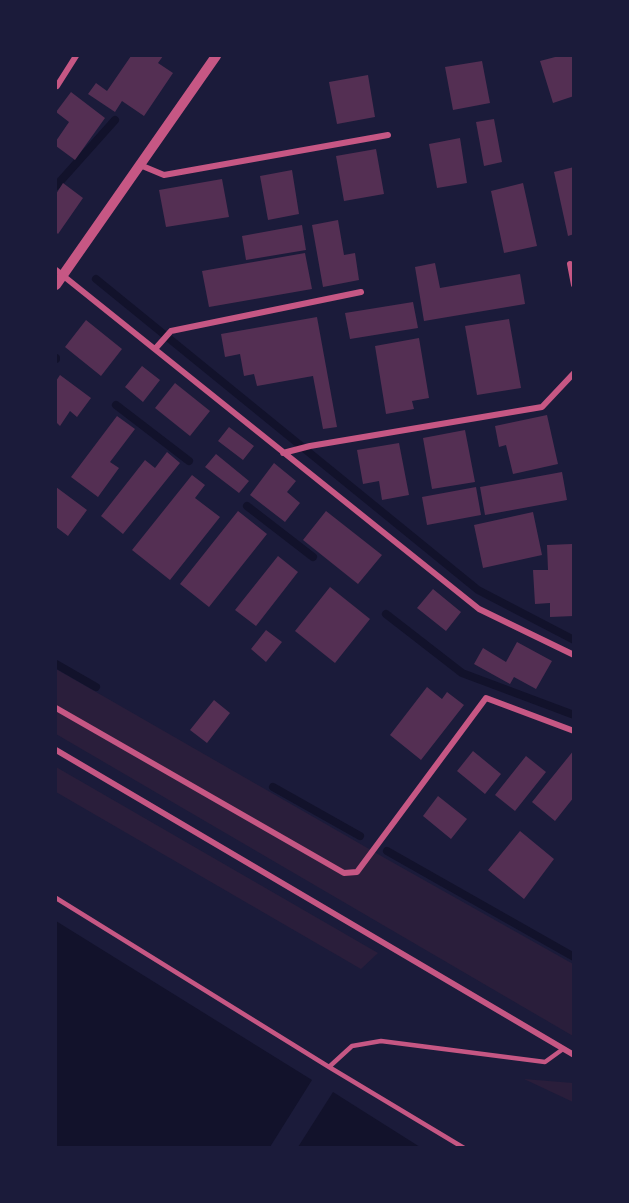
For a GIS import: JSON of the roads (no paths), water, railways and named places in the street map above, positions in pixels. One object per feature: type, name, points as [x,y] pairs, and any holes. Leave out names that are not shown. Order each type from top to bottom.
[{"type":"street","points":[[56,87],[76,56]]},
{"type":"street","points":[[56,285],[59,272],[216,56]]},
{"type":"street","points":[[138,165],[164,175],[388,135]]},
{"type":"street","points":[[570,264],[573,285]]},
{"type":"street","points":[[59,272],[479,609],[573,655]]},
{"type":"street","points":[[155,349],[171,331],[361,292]]},
{"type":"street","points":[[283,453],[310,446],[542,407],[573,373]]},
{"type":"street","points":[[56,708],[344,873],[357,872],[486,698],[573,730]]},
{"type":"street","points":[[56,750],[573,1055]]},
{"type":"lane","points":[[56,898],[464,1148]]},
{"type":"lane","points":[[330,1067],[352,1046],[381,1041],[545,1062],[563,1049]]},
{"type":"waterway","points":[[56,186],[115,120]]},
{"type":"waterway","points":[[96,279],[478,590],[574,640]]},
{"type":"waterway","points":[[116,405],[189,461]]},
{"type":"waterway","points":[[247,506],[313,557]]},
{"type":"waterway","points":[[386,614],[462,673],[574,715]]},
{"type":"waterway","points":[[56,664],[96,687]]},
{"type":"waterway","points":[[273,787],[360,836]]},
{"type":"waterway","points":[[387,851],[574,957]]}]
